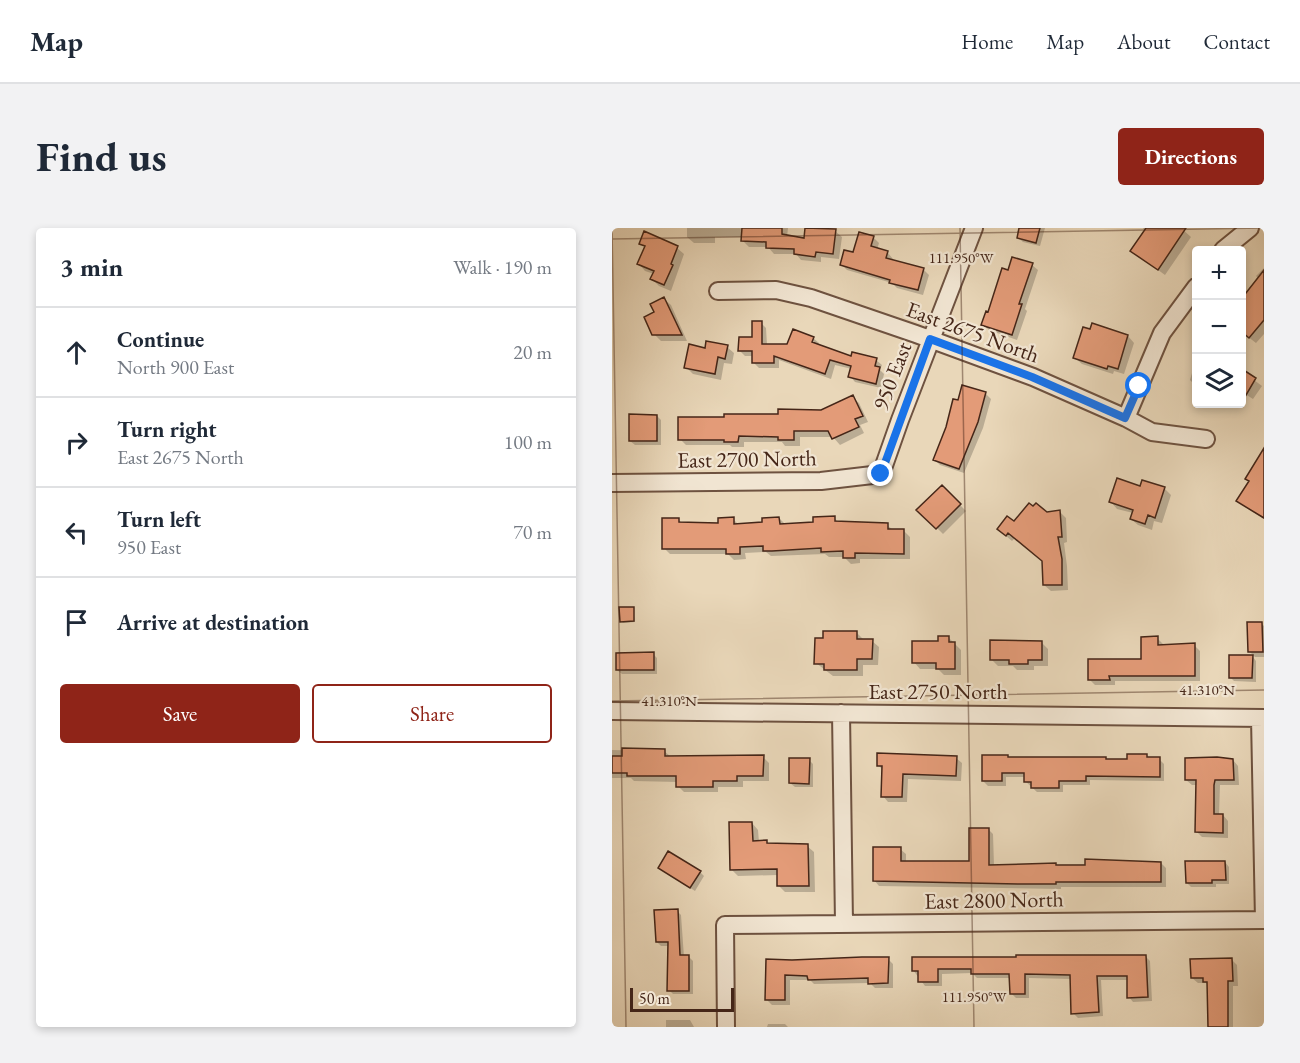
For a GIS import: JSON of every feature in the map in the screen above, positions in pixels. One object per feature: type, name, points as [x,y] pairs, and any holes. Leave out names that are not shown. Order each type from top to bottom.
[{"type":"street","name":"950 East","points":[[881,474],[930,339],[974,228]]},
{"type":"street","points":[[1229,246],[1250,228]]},
{"type":"street","name":"East 2675 North","points":[[718,291],[776,290],[811,298],[1032,377],[1152,432],[1206,439]]},
{"type":"street","points":[[1125,418],[1162,333],[1192,294]]},
{"type":"street","name":"East 2700 North","points":[[612,483],[821,481],[881,474]]},
{"type":"street","name":"East 2750 North","points":[[612,711],[1262,718]]},
{"type":"street","points":[[841,713],[844,924]]},
{"type":"street","points":[[1262,718],[1264,920]]},
{"type":"street","name":"East 2800 North","points":[[726,1027],[725,925],[1264,920]]},
{"type":"building","points":[[742,228],[782,228],[782,234],[804,238],[805,228],[836,229],[833,254],[816,252],[815,257],[794,254],[794,249],[766,248],[766,242],[741,241]]},
{"type":"building","points":[[1019,228],[1040,228],[1036,243],[1017,238]]},
{"type":"building","points":[[1146,228],[1186,228],[1158,270],[1130,251]]},
{"type":"building","points":[[644,231],[678,246],[664,285],[650,279],[654,271],[637,264],[645,246],[639,244]]},
{"type":"building","points":[[859,232],[874,236],[871,246],[888,251],[886,258],[924,268],[918,290],[889,283],[890,280],[840,265],[844,250],[853,252]]},
{"type":"building","points":[[1012,257],[1033,263],[1019,304],[1022,304],[1012,335],[981,325],[986,311],[988,312],[1002,268],[1008,270]]},
{"type":"building","points":[[1264,270],[1264,320],[1249,338],[1246,335],[1246,293]]},
{"type":"building","points":[[664,297],[682,335],[652,335],[644,317],[654,312],[650,304]]},
{"type":"building","points":[[752,321],[762,321],[762,344],[787,344],[793,329],[814,337],[812,342],[851,356],[852,352],[877,358],[875,366],[880,367],[876,384],[848,377],[851,366],[830,360],[825,374],[774,356],[774,363],[752,363],[752,351],[738,351],[739,337],[752,337]]},
{"type":"building","points":[[1092,323],[1128,335],[1118,369],[1108,366],[1107,369],[1073,358],[1083,327],[1090,329]]},
{"type":"building","points":[[706,341],[728,345],[725,359],[718,357],[715,374],[684,368],[689,344],[705,348]]},
{"type":"building","points":[[1246,372],[1256,378],[1246,395]]},
{"type":"building","points":[[962,385],[986,392],[978,422],[959,469],[933,460],[946,427],[953,399],[958,400]]},
{"type":"building","points":[[853,395],[863,416],[855,419],[859,427],[832,439],[828,431],[794,431],[794,440],[778,440],[778,437],[739,436],[738,442],[678,440],[678,417],[778,414],[778,409],[821,410]]},
{"type":"building","points":[[629,414],[657,415],[657,441],[629,441]]},
{"type":"building","points":[[1264,448],[1264,518],[1236,501],[1249,481],[1245,479]]},
{"type":"building","points":[[1117,478],[1140,486],[1142,480],[1165,487],[1155,518],[1148,515],[1145,524],[1130,519],[1133,510],[1109,502]]},
{"type":"building","points":[[942,485],[961,504],[936,529],[916,510]]},
{"type":"building","points":[[1029,503],[1033,506],[1036,503],[1047,512],[1060,510],[1062,537],[1058,537],[1062,559],[1062,585],[1043,585],[1042,561],[1008,533],[1006,536],[997,529],[1007,516],[1014,521]]},
{"type":"building","points":[[835,516],[835,521],[888,523],[888,529],[904,529],[904,554],[855,553],[855,558],[843,558],[843,551],[821,552],[821,548],[763,551],[763,546],[740,547],[740,554],[726,554],[726,549],[662,549],[662,518],[679,518],[679,522],[718,523],[718,518],[734,517],[734,524],[762,522],[762,518],[779,517],[780,524],[813,522],[813,517]]},
{"type":"building","points":[[619,607],[634,607],[634,621],[620,622]]},
{"type":"building","points":[[1247,622],[1262,622],[1263,652],[1248,652]]},
{"type":"building","points":[[823,631],[857,631],[857,639],[873,639],[872,659],[857,659],[857,670],[824,670],[824,664],[814,664],[815,638],[823,638]]},
{"type":"building","points":[[938,636],[949,636],[949,642],[955,642],[955,669],[936,669],[936,663],[912,663],[912,641],[938,641]]},
{"type":"building","points":[[1158,636],[1158,645],[1195,643],[1195,676],[1109,676],[1110,680],[1088,680],[1088,659],[1141,659],[1141,637]]},
{"type":"building","points":[[990,640],[1042,641],[1042,660],[1028,660],[1028,664],[1009,664],[1009,660],[990,660]]},
{"type":"building","points":[[654,652],[654,670],[616,670],[616,653]]},
{"type":"building","points":[[1229,655],[1253,655],[1252,678],[1229,678]]},
{"type":"building","points":[[622,748],[665,749],[665,756],[764,755],[763,776],[737,776],[737,781],[713,781],[713,787],[676,787],[676,776],[627,776],[627,773],[612,773],[612,756],[622,756]]},
{"type":"building","points":[[877,753],[957,756],[956,776],[903,774],[902,797],[881,797],[882,766],[877,766]]},
{"type":"building","points":[[1127,754],[1147,754],[1147,757],[1160,757],[1160,777],[1086,776],[1086,781],[1059,781],[1059,788],[1031,788],[1031,782],[1024,782],[1024,773],[1002,773],[1002,781],[982,781],[982,755],[1127,759]]},
{"type":"building","points":[[789,758],[810,758],[809,784],[789,783]]},
{"type":"building","points":[[1185,758],[1233,759],[1234,780],[1215,780],[1214,785],[1214,814],[1223,814],[1223,833],[1195,832],[1196,780],[1185,780]]},
{"type":"building","points":[[729,822],[752,822],[753,841],[808,844],[809,886],[777,886],[777,869],[730,870]]},
{"type":"building","points":[[969,828],[989,828],[989,865],[1056,863],[1056,865],[1085,865],[1085,859],[1161,862],[1161,882],[1020,884],[873,881],[873,847],[901,847],[901,861],[969,861]]},
{"type":"building","points":[[668,851],[701,871],[690,888],[658,868]]},
{"type":"building","points":[[1185,861],[1225,861],[1226,880],[1212,880],[1212,883],[1186,883]]},
{"type":"building","points":[[678,909],[680,955],[689,955],[689,991],[667,991],[668,942],[656,942],[654,910]]},
{"type":"building","points":[[1016,955],[1146,955],[1148,997],[1127,998],[1127,976],[1097,976],[1099,1012],[1071,1014],[1070,975],[1025,974],[1025,994],[1010,994],[1009,974],[971,974],[971,969],[938,969],[938,982],[918,982],[918,971],[912,971],[912,957],[1016,957]]},
{"type":"building","points":[[889,957],[888,983],[868,984],[868,978],[808,980],[807,976],[785,975],[785,1000],[765,1000],[766,959]]},
{"type":"building","points":[[1232,958],[1233,981],[1228,981],[1228,1027],[1208,1027],[1207,982],[1203,982],[1203,978],[1191,978],[1190,959]]},
{"type":"route","points":[[881,474],[930,339],[1032,377],[1125,418],[1139,386]]}]
